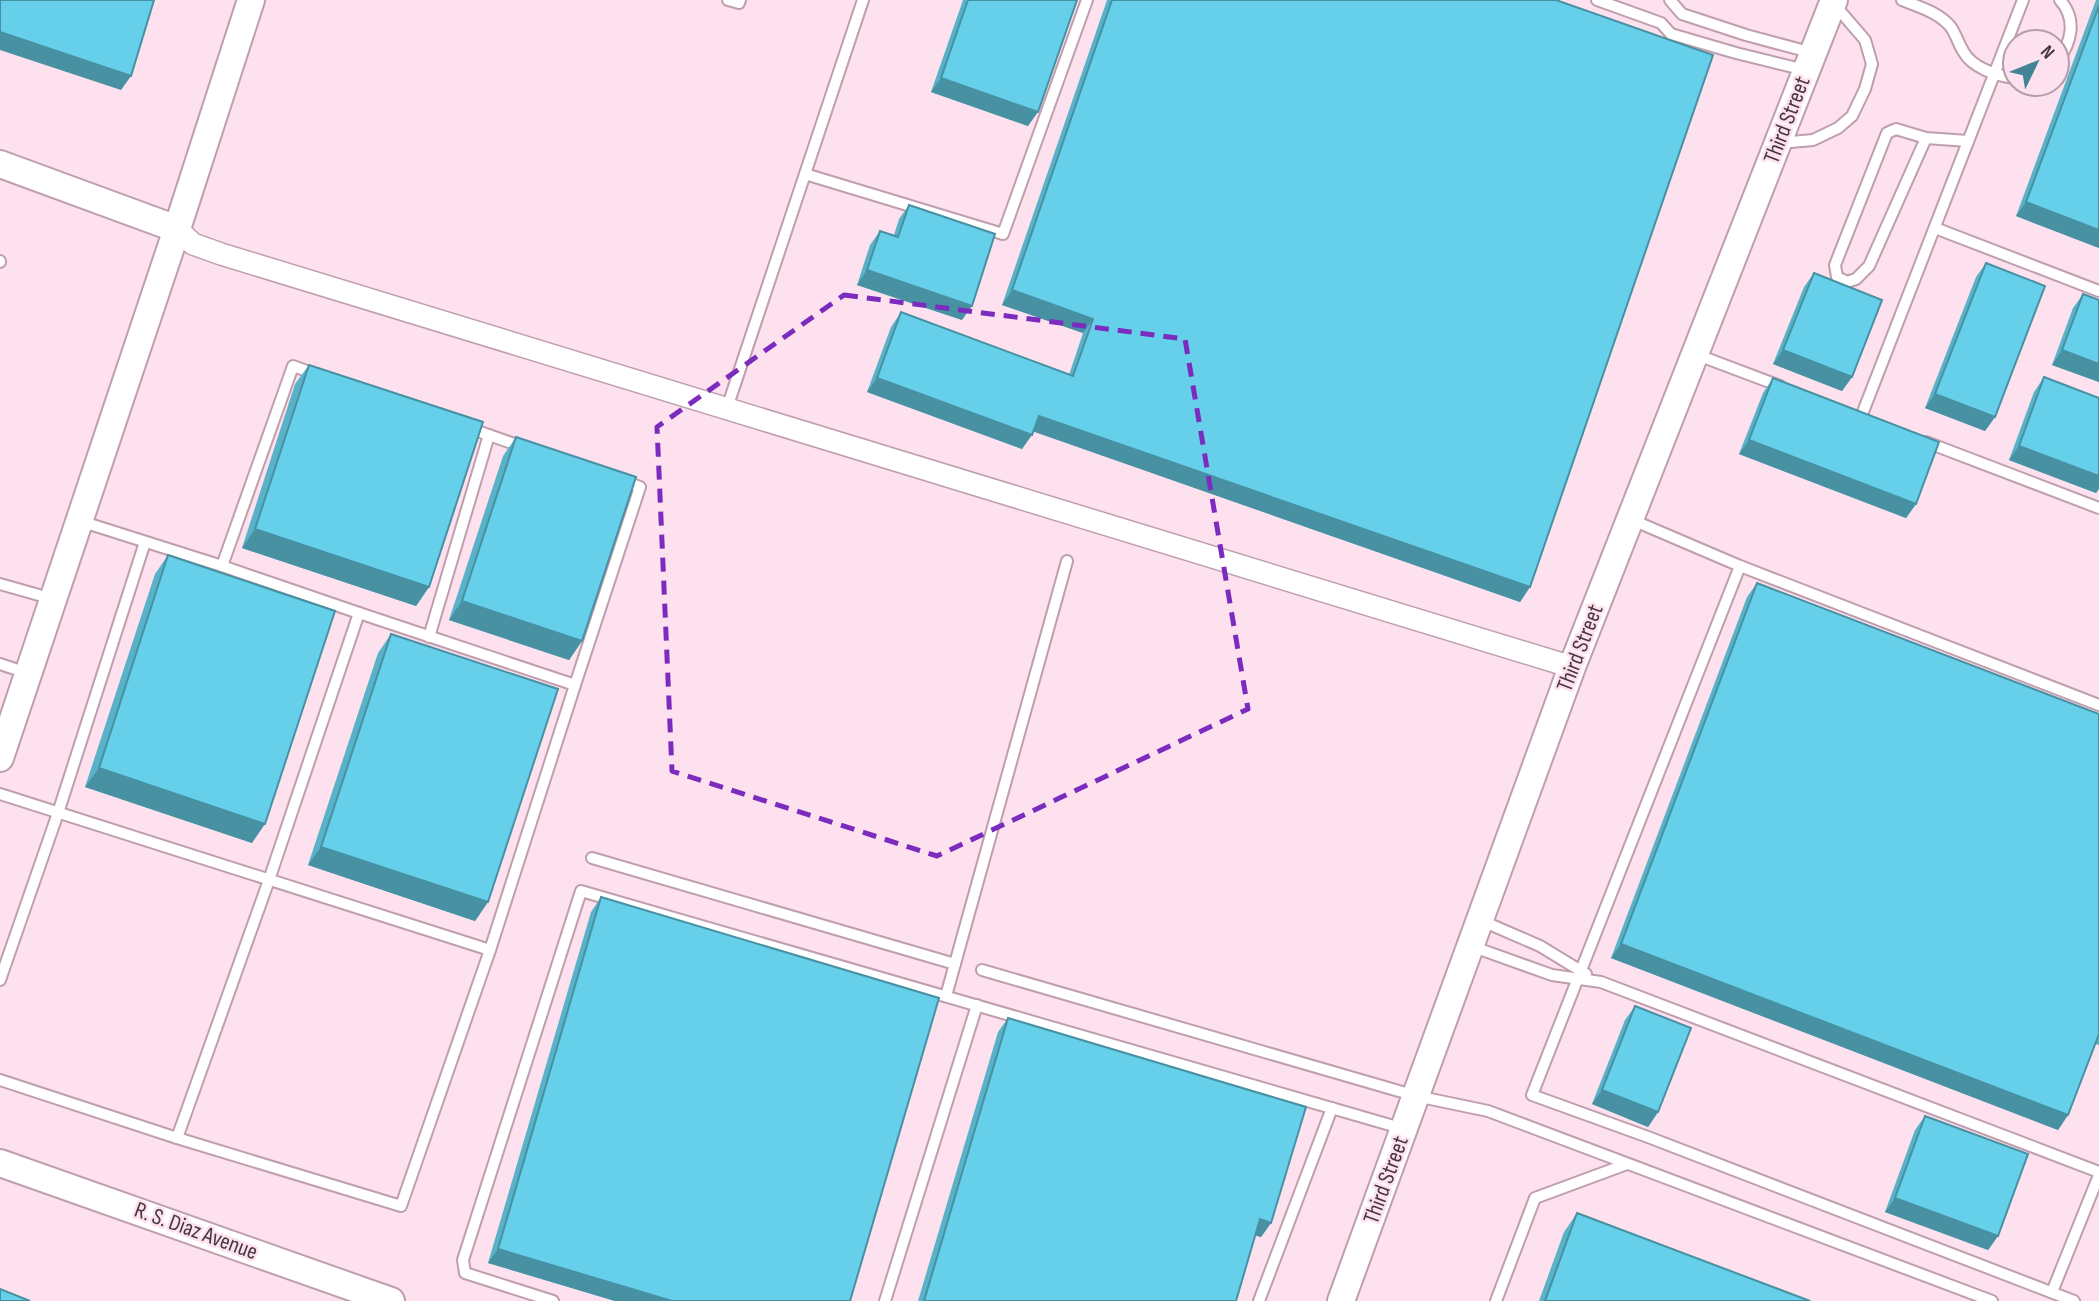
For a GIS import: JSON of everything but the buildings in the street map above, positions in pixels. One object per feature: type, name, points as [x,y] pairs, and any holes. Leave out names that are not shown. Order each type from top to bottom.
[{"type":"street","points":[[0,758],[251,0]]},
{"type":"street","name":"Third Street","points":[[1342,1301],[1572,667],[1810,62],[1830,1]]},
{"type":"street","points":[[0,164],[177,229],[193,244],[221,254],[1572,667]]},
{"type":"street","name":"R. S. Diaz Avenue","points":[[0,1163],[391,1301]]},
{"type":"lane","points":[[728,0],[739,3],[740,0]]},
{"type":"lane","points":[[727,408],[863,0]]},
{"type":"lane","points":[[805,174],[1003,234],[1087,0]]},
{"type":"lane","points":[[1597,0],[1661,23],[1671,34],[1736,53],[1810,62]]},
{"type":"lane","points":[[1670,0],[1682,13],[1746,35],[1810,62]]},
{"type":"lane","points":[[1902,0],[1936,14],[1951,27],[1963,52],[1971,60],[1994,75],[2001,76]]},
{"type":"lane","points":[[1861,417],[2023,0]]},
{"type":"lane","points":[[2060,0],[2067,8],[2073,27],[2071,32]]},
{"type":"lane","points":[[1778,144],[1813,140],[1838,128],[1852,116],[1865,89],[1872,64],[1865,40],[1830,1]]},
{"type":"lane","points":[[1926,138],[1869,266],[1856,279],[1847,282],[1837,276],[1835,265],[1887,133],[1896,129],[1926,138],[1968,141]]},
{"type":"lane","points":[[1935,228],[2099,291]]},
{"type":"lane","points":[[1695,354],[1790,390]]},
{"type":"lane","points":[[222,566],[293,366],[332,380]]},
{"type":"lane","points":[[1849,413],[1874,422]]},
{"type":"lane","points":[[450,421],[539,452]]},
{"type":"lane","points":[[429,636],[489,435]]},
{"type":"lane","points":[[1911,436],[2099,508]]},
{"type":"lane","points":[[0,1080],[177,1138],[401,1206],[490,950],[640,486],[615,478]]},
{"type":"lane","points":[[1630,519],[1740,566],[2099,705]]},
{"type":"lane","points":[[80,520],[575,685]]},
{"type":"lane","points":[[0,980],[58,813],[145,542]]},
{"type":"lane","points":[[946,996],[1067,561]]},
{"type":"lane","points":[[1740,566],[1532,1095],[2074,1301]]},
{"type":"lane","points":[[0,584],[53,599]]},
{"type":"lane","points":[[177,1138],[269,880],[359,613]]},
{"type":"lane","points":[[0,664],[29,673]]},
{"type":"lane","points":[[0,794],[490,950]]},
{"type":"lane","points":[[592,858],[955,964]]},
{"type":"lane","points":[[553,1301],[465,1273],[463,1260],[581,891],[1404,1129]]},
{"type":"lane","points":[[1480,920],[1540,946],[1580,975],[2099,1173],[2052,1292]]},
{"type":"lane","points":[[1471,946],[1552,975],[1580,975]]},
{"type":"lane","points":[[982,970],[1416,1096],[1488,1111],[1992,1301]]},
{"type":"lane","points":[[885,1301],[977,1005]]},
{"type":"lane","points":[[1259,1301],[1332,1108]]},
{"type":"lane","points":[[1496,1301],[1535,1198],[1627,1164]]},
{"type":"highlighted area","points":[[844,295],[1185,339],[1248,709],[937,856],[672,771],[657,427]]}]
